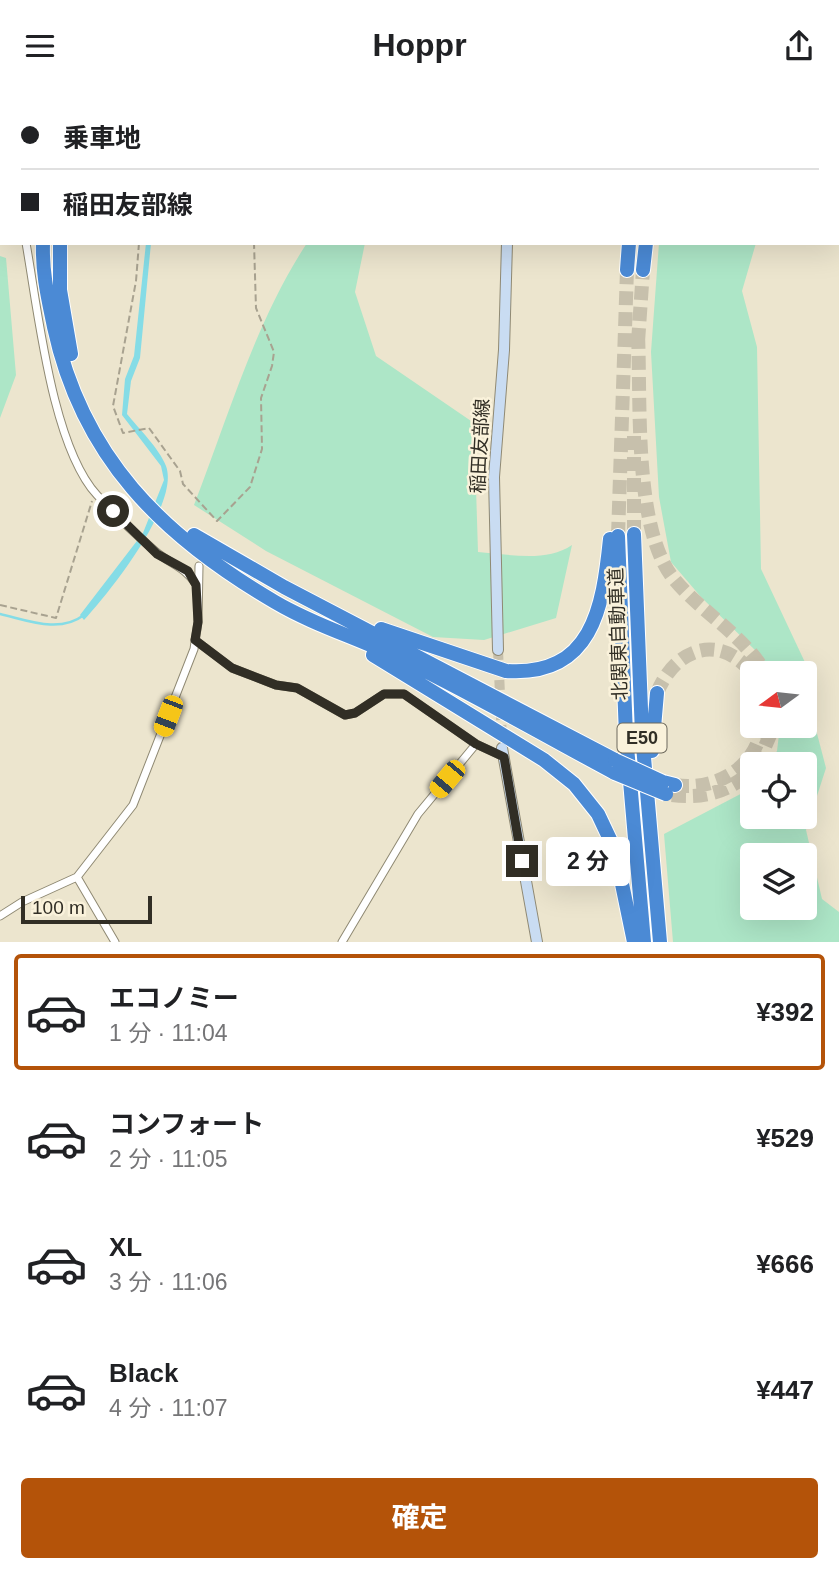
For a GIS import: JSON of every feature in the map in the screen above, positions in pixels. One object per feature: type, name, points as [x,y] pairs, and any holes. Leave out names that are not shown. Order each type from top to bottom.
[{"type":"highway","points":[[43,245],[44,284],[75,400],[103,452],[135,494],[191,545],[274,601],[520,744],[574,784],[598,814],[615,850],[634,942]]},
{"type":"highway","points":[[51,245],[52,317]]},
{"type":"highway","points":[[60,245],[62,315],[74,369],[96,421],[125,468],[159,506],[195,536],[615,767]]},
{"type":"highway","points":[[627,270],[629,245]]},
{"type":"highway","points":[[643,271],[646,245]]},
{"type":"highway","name":"北関東自動車道","points":[[634,534],[637,659],[660,942]]},
{"type":"highway","name":"北関東自動車道","points":[[333,614],[482,666],[524,673],[540,670],[572,654],[594,625],[614,537],[623,698],[644,942]]},
{"type":"highway","points":[[326,629],[394,656],[615,767],[669,789]]},
{"type":"highway","points":[[653,870],[652,740],[657,693]]},
{"type":"main road","name":"稲田友部線","points":[[498,650],[494,477],[504,350],[506,245]]},
{"type":"main road","points":[[503,753],[537,942]]},
{"type":"street","points":[[26,245],[53,399],[76,459],[94,492],[157,554],[188,571],[196,585]]},
{"type":"street","points":[[0,916],[50,888],[77,877],[133,806],[195,640],[199,566]]},
{"type":"street","points":[[195,640],[232,668],[276,685],[297,688],[345,715],[355,713],[384,694],[404,694],[476,744],[503,753]]},
{"type":"street","points":[[342,942],[418,814],[476,744]]},
{"type":"street","points":[[77,877],[115,942]]},
{"type":"path","points":[[139,245],[136,281],[113,406],[123,433],[149,428],[180,471],[183,484],[217,521],[250,487],[262,449],[261,398],[274,352],[256,308],[254,245]]},
{"type":"path","points":[[0,605],[56,618],[94,492]]},
{"type":"green space","points":[[306,245],[365,245],[355,292],[376,356],[474,423],[478,552],[539,556],[562,551],[572,545],[556,618],[484,640],[433,637],[266,551],[194,505],[257,338]]},
{"type":"green space","points":[[659,245],[755,245],[742,291],[757,347],[761,569],[804,661],[763,661],[671,562],[659,497],[651,352]]},
{"type":"green space","points":[[0,256],[6,258],[16,375],[0,418]]},
{"type":"green space","points":[[817,734],[826,768],[817,796],[817,752],[777,751],[778,739],[817,739]]},
{"type":"green space","points":[[740,794],[740,829],[806,829],[809,843],[740,843],[740,920],[817,920],[817,877],[822,899],[839,912],[839,942],[673,942],[664,834]]},
{"type":"water","points":[[146,245],[151,245],[140,358],[131,381],[127,414],[163,459],[168,482],[163,502],[140,547],[84,620],[80,615],[143,533],[164,480],[161,466],[122,415],[125,379],[134,356]]},
{"type":"waterway","points":[[0,614],[54,625],[74,621],[84,615]]},
{"type":"tunnel","points":[[618,536],[627,270]]},
{"type":"tunnel","points":[[638,342],[643,270]]},
{"type":"tunnel","points":[[638,335],[645,497],[661,557],[685,591],[735,636],[758,661]]},
{"type":"tunnel","points":[[634,436],[634,534]]},
{"type":"tunnel","points":[[498,650],[502,739]]},
{"type":"tunnel","points":[[657,693],[675,665],[699,651],[727,653],[740,661]]},
{"type":"tunnel","points":[[675,785],[705,784],[731,774],[752,754],[759,739]]},
{"type":"tunnel","points":[[763,752],[768,739]]},
{"type":"tunnel","points":[[672,795],[705,795],[740,781]]},
{"type":"route","points":[[113,511],[157,554],[188,571],[196,585],[198,622],[195,640],[232,668],[276,685],[297,688],[345,715],[355,713],[384,694],[404,694],[476,744],[504,757],[522,861]]}]
